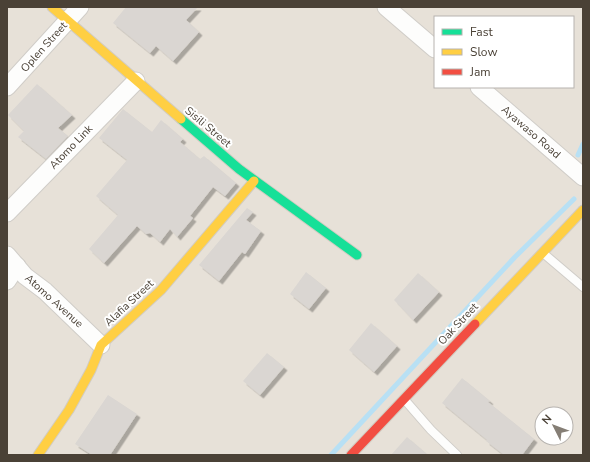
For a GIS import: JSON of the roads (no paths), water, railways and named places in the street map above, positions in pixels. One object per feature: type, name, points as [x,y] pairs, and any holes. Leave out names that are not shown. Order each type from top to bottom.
[{"type":"street","name":"Sisili Street","points":[[52,7],[136,82],[254,181],[357,255]]},
{"type":"street","name":"Oplen Street","points":[[7,87],[80,7]]},
{"type":"street","points":[[386,7],[434,48]]},
{"type":"street","name":"Atomo Link","points":[[7,213],[136,82]]},
{"type":"street","name":"Ayawaso Road","points":[[480,88],[583,177]]},
{"type":"street","name":"Alafia Street","points":[[38,455],[69,410],[91,370],[101,345],[162,290],[254,181]]},
{"type":"street","name":"Oak Street","points":[[351,455],[583,210]]},
{"type":"street","points":[[7,281],[12,261]]},
{"type":"street","name":"Atomo Avenue","points":[[12,261],[25,276],[45,291],[101,345]]},
{"type":"lane","points":[[542,253],[583,287]]},
{"type":"lane","points":[[404,399],[431,430],[457,455]]},
{"type":"waterway","points":[[578,155],[583,144]]},
{"type":"waterway","points":[[331,455],[515,257],[574,199]]}]
